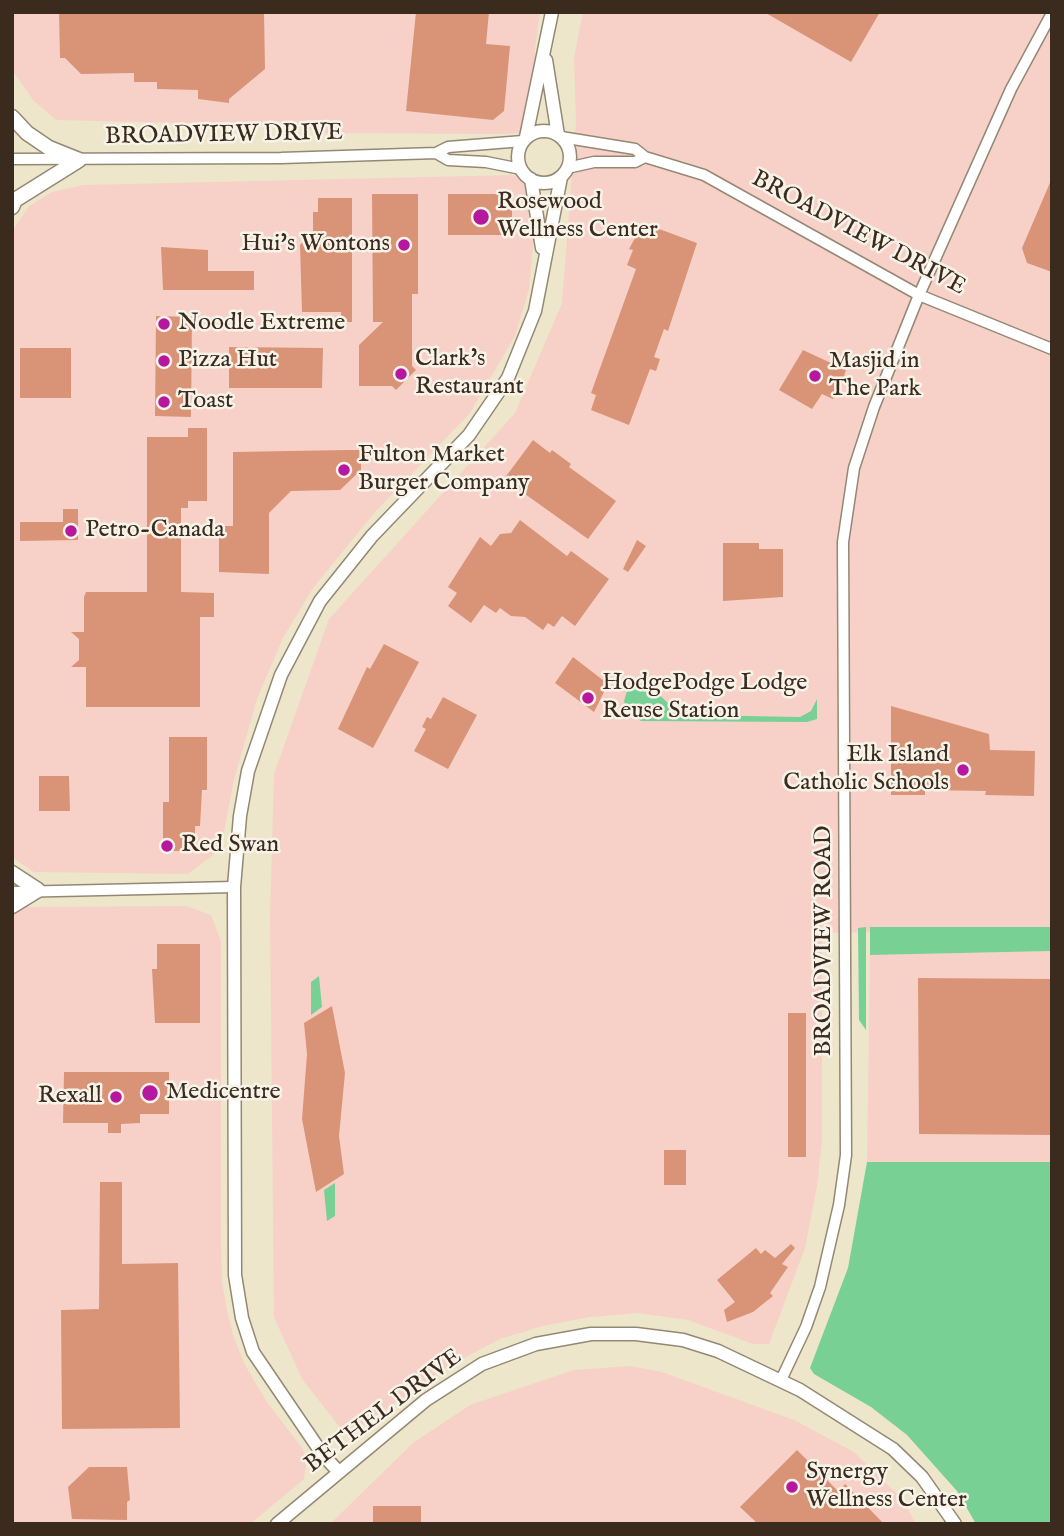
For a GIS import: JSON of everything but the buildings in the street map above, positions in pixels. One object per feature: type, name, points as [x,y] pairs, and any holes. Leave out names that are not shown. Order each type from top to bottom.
[{"type":"main road","points":[[12,117],[27,133],[48,148],[79,160]]},
{"type":"main road","points":[[12,207],[15,200],[79,160]]},
{"type":"main road","points":[[12,873],[38,890],[12,906]]},
{"type":"street","points":[[552,12],[545,56],[525,139],[518,152],[521,169],[531,179],[549,182],[564,172],[594,162],[635,162],[645,157]]},
{"type":"street","name":"BROADVIEW ROAD","points":[[781,1380],[806,1327],[820,1287],[839,1205],[846,1155],[844,535],[854,468],[874,407],[919,295],[1011,89],[1052,13]]},
{"type":"street","points":[[338,1471],[253,1352],[242,1318],[235,1275],[234,887],[240,816],[248,771],[281,675],[320,601],[362,548],[469,435],[497,398],[528,331],[542,282],[544,259],[570,155],[560,136],[545,56]]},
{"type":"street","points":[[525,139],[542,130],[560,136]]},
{"type":"street","name":"BROADVIEW DRIVE","points":[[560,136],[635,149],[645,157],[704,175],[919,295],[1052,349]]},
{"type":"street","name":"BROADVIEW DRIVE","points":[[12,159],[436,153],[448,147],[525,139]]},
{"type":"street","name":"BROADVIEW DRIVE","points":[[436,153],[448,160],[486,162],[521,169]]},
{"type":"street","points":[[531,179],[544,259]]},
{"type":"street","points":[[12,892],[234,887]]},
{"type":"street","name":"BETHEL DRIVE","points":[[277,1522],[426,1400],[475,1368],[536,1344],[592,1334],[636,1334],[671,1338],[730,1356],[781,1380],[893,1449],[922,1477],[955,1524]]},
{"type":"shaded area","points":[[12,12],[540,12],[535,49],[534,125],[526,133],[502,134],[321,133],[295,124],[268,120],[261,125],[56,120],[34,101],[12,70]]},
{"type":"shaded area","points":[[583,12],[1052,12],[1052,930],[822,933],[822,1140],[817,1186],[805,1248],[769,1344],[753,1344],[688,1320],[638,1313],[590,1317],[543,1326],[500,1339],[445,1368],[365,1424],[342,1430],[302,1379],[274,1317],[270,917],[274,774],[329,619],[515,413],[562,303],[576,122],[574,58]]},
{"type":"shaded area","points":[[514,175],[530,190],[535,222],[529,289],[515,336],[470,413],[375,512],[313,588],[283,638],[257,699],[233,784],[221,849],[188,874],[34,872],[13,858],[12,232],[28,207],[52,192],[83,185]]},
{"type":"shaded area","points":[[186,906],[211,915],[221,941],[221,1247],[222,1282],[227,1310],[245,1365],[267,1402],[302,1448],[307,1461],[304,1479],[250,1524],[12,1524],[12,914],[24,907]]},
{"type":"shaded area","points":[[1052,951],[1052,1162],[867,1162],[870,955]]},
{"type":"shaded area","points":[[630,1366],[662,1372],[794,1420],[854,1452],[903,1500],[916,1524],[330,1524],[413,1443],[470,1405],[574,1370]]},
{"type":"green space","points":[[637,683],[648,684],[671,706],[691,715],[800,717],[811,711],[817,699],[817,719],[807,722],[641,721],[628,713],[624,701],[628,688]]},
{"type":"green space","points":[[866,927],[866,1030],[859,1020],[858,928]]},
{"type":"green space","points":[[870,927],[1052,927],[1052,951],[870,955]]},
{"type":"green space","points":[[319,976],[322,1007],[311,1015],[311,982]]},
{"type":"green space","points":[[867,1162],[1052,1162],[1052,1524],[976,1524],[957,1491],[907,1435],[871,1407],[814,1374],[810,1368],[848,1268]]},
{"type":"green space","points":[[335,1183],[335,1216],[327,1221],[324,1190]]},
{"type":"place","name":"Rosewood Wellness Center","points":[[481,217]]},
{"type":"place","name":"Hui's Wontons","points":[[404,245]]},
{"type":"place","name":"Noodle Extreme","points":[[164,324]]},
{"type":"place","name":"Pizza Hut","points":[[164,361]]},
{"type":"place","name":"Clark's Restaurant","points":[[401,374]]},
{"type":"place","name":"Masjid in The Park","points":[[815,376]]},
{"type":"place","name":"Toast","points":[[164,402]]},
{"type":"place","name":"Fulton Market Burger Company","points":[[344,470]]},
{"type":"place","name":"Petro-Canada","points":[[71,531]]},
{"type":"place","name":"HodgePodge Lodge Reuse Station","points":[[588,698]]},
{"type":"place","name":"Elk Island Catholic Schools","points":[[963,770]]},
{"type":"place","name":"Red Swan","points":[[167,846]]},
{"type":"place","name":"Medicentre","points":[[150,1093]]},
{"type":"place","name":"Rexall","points":[[116,1097]]},
{"type":"place","name":"Synergy Wellness Center","points":[[792,1487]]}]
